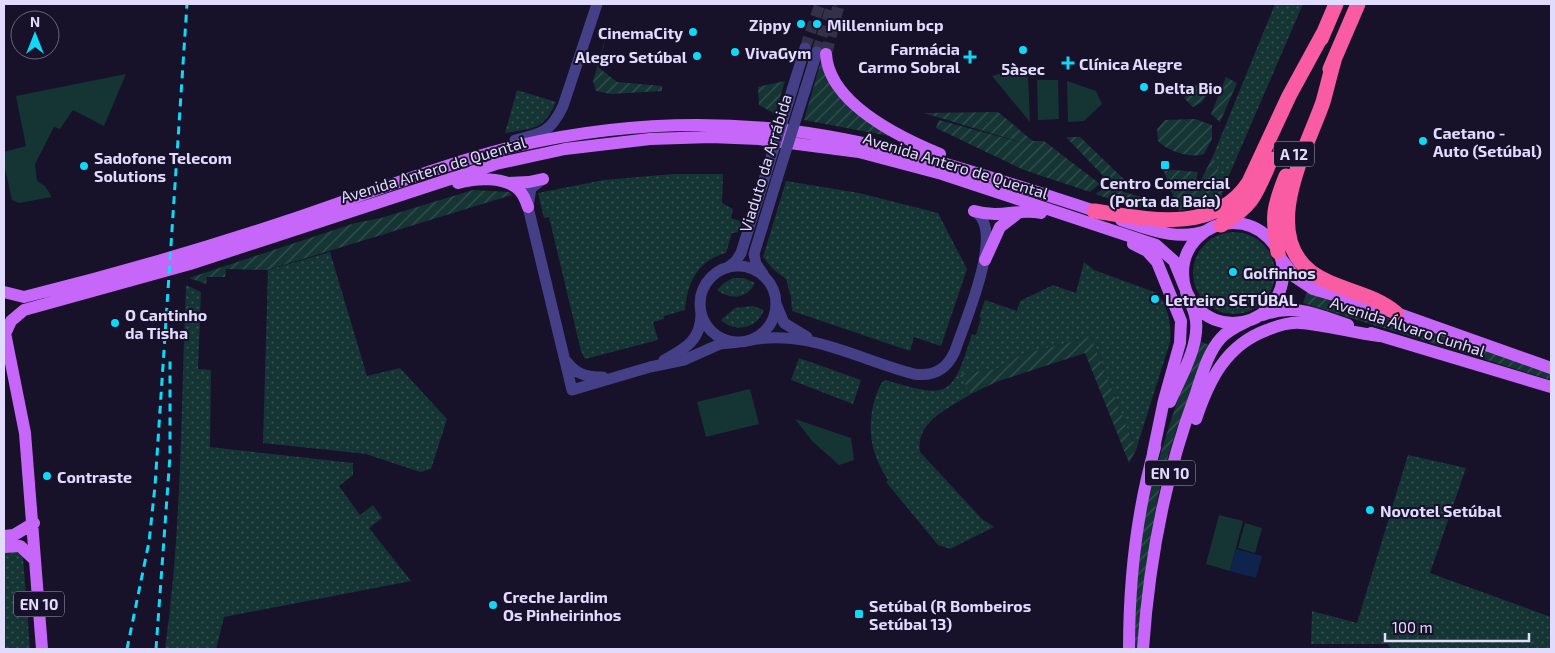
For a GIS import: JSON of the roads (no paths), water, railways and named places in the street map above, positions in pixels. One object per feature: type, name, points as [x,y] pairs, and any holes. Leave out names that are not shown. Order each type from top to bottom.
[{"type":"highway","name":"A 12","points":[[1214,228],[1241,213],[1254,197],[1336,4]]},
{"type":"highway","name":"A 12","points":[[1279,254],[1273,218],[1275,202],[1358,4]]},
{"type":"highway","points":[[1091,217],[1177,221],[1197,216],[1230,203],[1241,194],[1249,182],[1289,96],[1325,30]]},
{"type":"highway","points":[[1334,61],[1323,100],[1289,193],[1287,214],[1292,241],[1301,262],[1315,275],[1386,304],[1396,313]]},
{"type":"main road","points":[[821,53],[831,77],[839,90],[852,102],[899,134],[941,154],[1016,180],[1073,204]]},
{"type":"main road","name":"Avenida Antero de Quental","points":[[4,292],[24,297],[192,252],[498,151],[576,134],[656,126],[728,126],[808,132],[895,148],[1073,204],[1091,217],[1161,248],[1174,261],[1186,290]]},
{"type":"main road","name":"Avenida Antero de Quental","points":[[4,331],[10,321],[24,310],[190,264],[486,167],[550,151],[620,141],[710,137],[781,140],[859,152],[1091,217],[1171,234],[1194,234],[1214,228]]},
{"type":"main road","points":[[350,212],[396,202],[470,180],[505,183],[529,182],[543,179]]},
{"type":"main road","points":[[505,183],[519,190],[528,207]]},
{"type":"main road","points":[[974,211],[995,216],[1033,212],[1091,217],[1147,251],[1160,266],[1180,314],[1180,343],[1164,400],[1153,453]]},
{"type":"main road","points":[[985,260],[1000,227],[1007,220],[1022,212]]},
{"type":"main road","points":[[1214,228],[1235,224],[1254,228],[1268,238],[1279,254]]},
{"type":"main road","name":"EN 10","points":[[1129,649],[1129,602],[1134,546],[1153,453],[1195,337],[1196,320],[1186,290],[1183,269],[1186,255],[1195,241],[1214,228]]},
{"type":"main road","name":"EN 10","points":[[1144,649],[1151,570],[1164,500],[1180,440],[1212,352],[1226,333],[1267,310],[1279,293],[1283,272],[1279,254]]},
{"type":"main road","name":"Avenida Álvaro Cunhal","points":[[1279,254],[1295,277],[1313,289],[1396,313],[1551,368]]},
{"type":"main road","name":"EN 10","points":[[1186,290],[1196,307],[1210,318],[1226,323],[1252,319]]},
{"type":"main road","name":"Avenida Álvaro Cunhal","points":[[1252,319],[1279,310],[1300,309],[1379,336],[1551,387]]},
{"type":"main road","points":[[1164,500],[1210,383],[1221,364],[1237,346],[1260,332],[1289,324],[1307,324],[1350,333],[1379,336]]},
{"type":"main road","name":"EN 10","points":[[4,331],[25,433],[34,523],[42,649]]},
{"type":"main road","points":[[4,536],[14,535],[34,523]]},
{"type":"main road","points":[[4,547],[20,546],[35,560]]},
{"type":"street","points":[[424,174],[469,153],[541,133],[556,121],[597,4]]},
{"type":"street","name":"Viaduto da Arrábida","points":[[721,270],[733,264],[740,256],[805,48]]},
{"type":"street","name":"Viaduto da Arrábida","points":[[768,282],[756,264],[754,254],[805,90],[821,53]]},
{"type":"street","points":[[543,179],[532,188],[528,207],[572,390],[612,377],[684,360],[720,344],[779,336],[818,343],[909,373],[924,375],[936,373],[945,367],[952,357],[985,260],[987,229],[981,216],[974,211]]},
{"type":"street","points":[[650,367],[684,349],[697,336],[700,326],[700,307],[704,287],[721,270],[734,267],[748,268],[760,274],[768,282],[776,300],[778,312],[784,323],[818,343]]},
{"type":"street","points":[[700,307],[705,322],[713,333],[727,340],[744,341],[759,336],[768,328],[774,316],[776,300]]},
{"type":"street","points":[[566,360],[578,373],[590,377],[612,377]]},
{"type":"water","points":[[1236,549],[1262,556],[1256,578],[1230,571]]},
{"type":"tunnel","points":[[805,48],[820,4]]},
{"type":"tunnel","points":[[817,52],[832,4]]},
{"type":"tunnel","points":[[826,54],[839,4]]},
{"type":"railway","points":[[127,649],[149,542],[155,486],[187,4]]},
{"type":"railway","points":[[156,649],[170,456],[170,361]]},
{"type":"place","name":"Zippy","points":[[801,24]]},
{"type":"place","name":"Millennium bcp","points":[[817,24]]},
{"type":"place","name":"CinemaCity","points":[[693,32]]},
{"type":"place","name":"5àsec","points":[[1023,50]]},
{"type":"place","name":"VivaGym","points":[[735,52]]},
{"type":"place","name":"Alegro Setúbal","points":[[697,56]]},
{"type":"place","name":"Farmácia Carmo Sobral","points":[[970,57]]},
{"type":"place","name":"Clínica Alegre","points":[[1068,63]]},
{"type":"place","name":"Delta Bio","points":[[1144,87]]},
{"type":"place","name":"Caetano - Auto (Setúbal)","points":[[1423,141]]},
{"type":"place","name":"Centro Comercial (Porta da Baía)","points":[[1165,165]]},
{"type":"place","name":"Sadofone Telecom Solutions","points":[[84,166]]},
{"type":"place","name":"Golfinhos","points":[[1233,272]]},
{"type":"place","name":"Letreiro SETÚBAL","points":[[1155,299]]},
{"type":"place","name":"O Cantinho da Tisha","points":[[115,323]]},
{"type":"place","name":"Contraste","points":[[47,476]]},
{"type":"place","name":"Novotel Setúbal","points":[[1370,510]]},
{"type":"place","name":"Creche Jardim Os Pinheirinhos","points":[[493,605]]},
{"type":"place","name":"Setúbal (R Bombeiros Setúbal 13)","points":[[859,614]]}]
